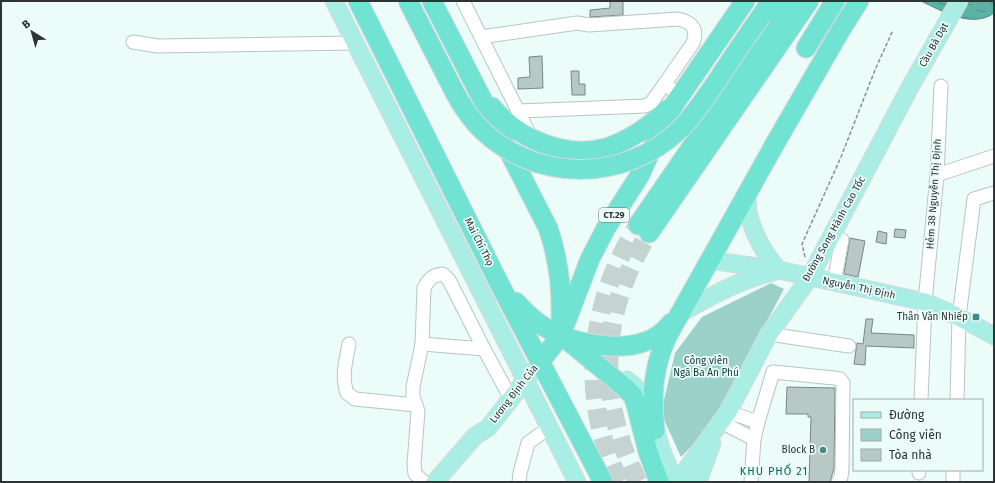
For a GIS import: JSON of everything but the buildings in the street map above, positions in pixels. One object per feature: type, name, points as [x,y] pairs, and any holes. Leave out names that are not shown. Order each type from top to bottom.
[{"type":"highway","name":"Mai Chí Thọ","points":[[358,1],[499,283],[603,482]]},
{"type":"highway","points":[[408,1],[461,104],[486,134],[507,150],[530,161],[556,168],[582,170],[610,167],[636,159],[660,146],[671,138],[681,129],[694,113],[771,1]]},
{"type":"highway","points":[[432,1],[543,216],[553,241],[559,268],[562,311],[560,335],[540,361]]},
{"type":"highway","name":"CT.29","points":[[560,335],[593,254],[606,228],[640,175],[655,140],[679,97],[745,1]]},
{"type":"highway","points":[[780,30],[792,1]]},
{"type":"highway","points":[[643,229],[780,30],[809,1]]},
{"type":"highway","points":[[806,48],[835,1]]},
{"type":"highway","points":[[655,430],[653,396],[656,365],[661,350],[679,314],[776,142],[859,1]]},
{"type":"highway","points":[[475,85],[501,117],[522,134],[552,147],[582,152],[606,148],[628,138],[662,115],[679,97]]},
{"type":"highway","points":[[499,283],[528,315],[547,329],[580,341],[606,346],[636,345],[651,340],[659,335],[679,314]]},
{"type":"highway","points":[[560,335],[624,386],[633,396],[648,452],[659,482]]},
{"type":"main road","name":"Mai Chí Thọ","points":[[334,1],[577,482]]},
{"type":"main road","name":"Cầu Bà Dạt","points":[[909,89],[959,1]]},
{"type":"main road","name":"Đường Song Hành Cao Tốc","points":[[698,482],[722,420],[769,334],[810,277],[909,89]]},
{"type":"main road","points":[[679,314],[728,288],[758,276],[779,270],[768,258],[761,246],[748,215],[747,194]]},
{"type":"main road","name":"Nguyễn Thị Định","points":[[710,260],[779,270],[925,302],[959,317],[994,336]]},
{"type":"main road","name":"Lương Định Của","points":[[435,482],[475,436],[488,428],[540,361]]},
{"type":"main road","points":[[601,368],[627,380],[643,395],[649,407],[663,456],[676,482]]},
{"type":"main road","name":"Đường Song Hành Cao Tốc","points":[[676,482],[722,420]]},
{"type":"main road","name":"Lương Định Của","points":[[449,482],[484,441],[488,428]]},
{"type":"street","points":[[463,1],[532,139]]},
{"type":"street","points":[[481,36],[577,23],[589,25],[678,19],[689,23],[692,27],[695,36],[693,43],[651,103],[645,106],[519,111]]},
{"type":"street","points":[[133,42],[158,46],[355,43]]},
{"type":"street","points":[[664,85],[679,97]]},
{"type":"street","name":"Hẻm 38 Nguyễn Thị Định","points":[[921,399],[925,302],[937,175],[940,86]]},
{"type":"street","points":[[937,175],[994,156]]},
{"type":"street","points":[[957,399],[959,317],[974,199],[994,193]]},
{"type":"street","points":[[834,282],[842,240]]},
{"type":"street","points":[[424,482],[415,474],[414,464],[418,411],[413,397],[413,387],[422,344],[424,288],[428,281],[436,275],[443,274],[449,280],[511,399]]},
{"type":"street","points":[[769,334],[849,346]]},
{"type":"street","points":[[349,344],[343,373],[346,394],[356,399],[416,405]]},
{"type":"street","points":[[422,344],[484,348]]},
{"type":"street","points":[[752,482],[754,439],[773,372],[802,374],[841,380],[844,389],[842,469],[841,477],[838,482]]},
{"type":"street","points":[[722,420],[758,422]]},
{"type":"street","points":[[722,420],[754,439]]},
{"type":"street","points":[[519,482],[528,443],[550,427]]},
{"type":"street","points":[[952,482],[953,471]]},
{"type":"path","points":[[805,257],[802,244],[841,157],[875,70],[893,30]]},
{"type":"green space","name":"Công viên Ngã Ba An Phú","points":[[771,283],[784,289],[712,425],[681,457],[661,413],[675,353],[702,317]]},
{"type":"water","points":[[921,1],[994,1],[994,13],[976,19],[967,19],[957,17]]},
{"type":"tunnel","points":[[620,482],[607,450],[598,417],[594,384],[595,351],[600,318],[609,286],[621,255],[638,225]]},
{"type":"tunnel","points":[[638,482],[624,450],[615,419],[610,387],[609,356],[612,325],[620,294],[632,263],[649,233]]},
{"type":"place","name":"Thân Văn Nhiếp","points":[[976,317]]},
{"type":"place","name":"Block B","points":[[823,450]]},
{"type":"district","name":"KHU PHỐ 21","points":[[774,471]]}]
